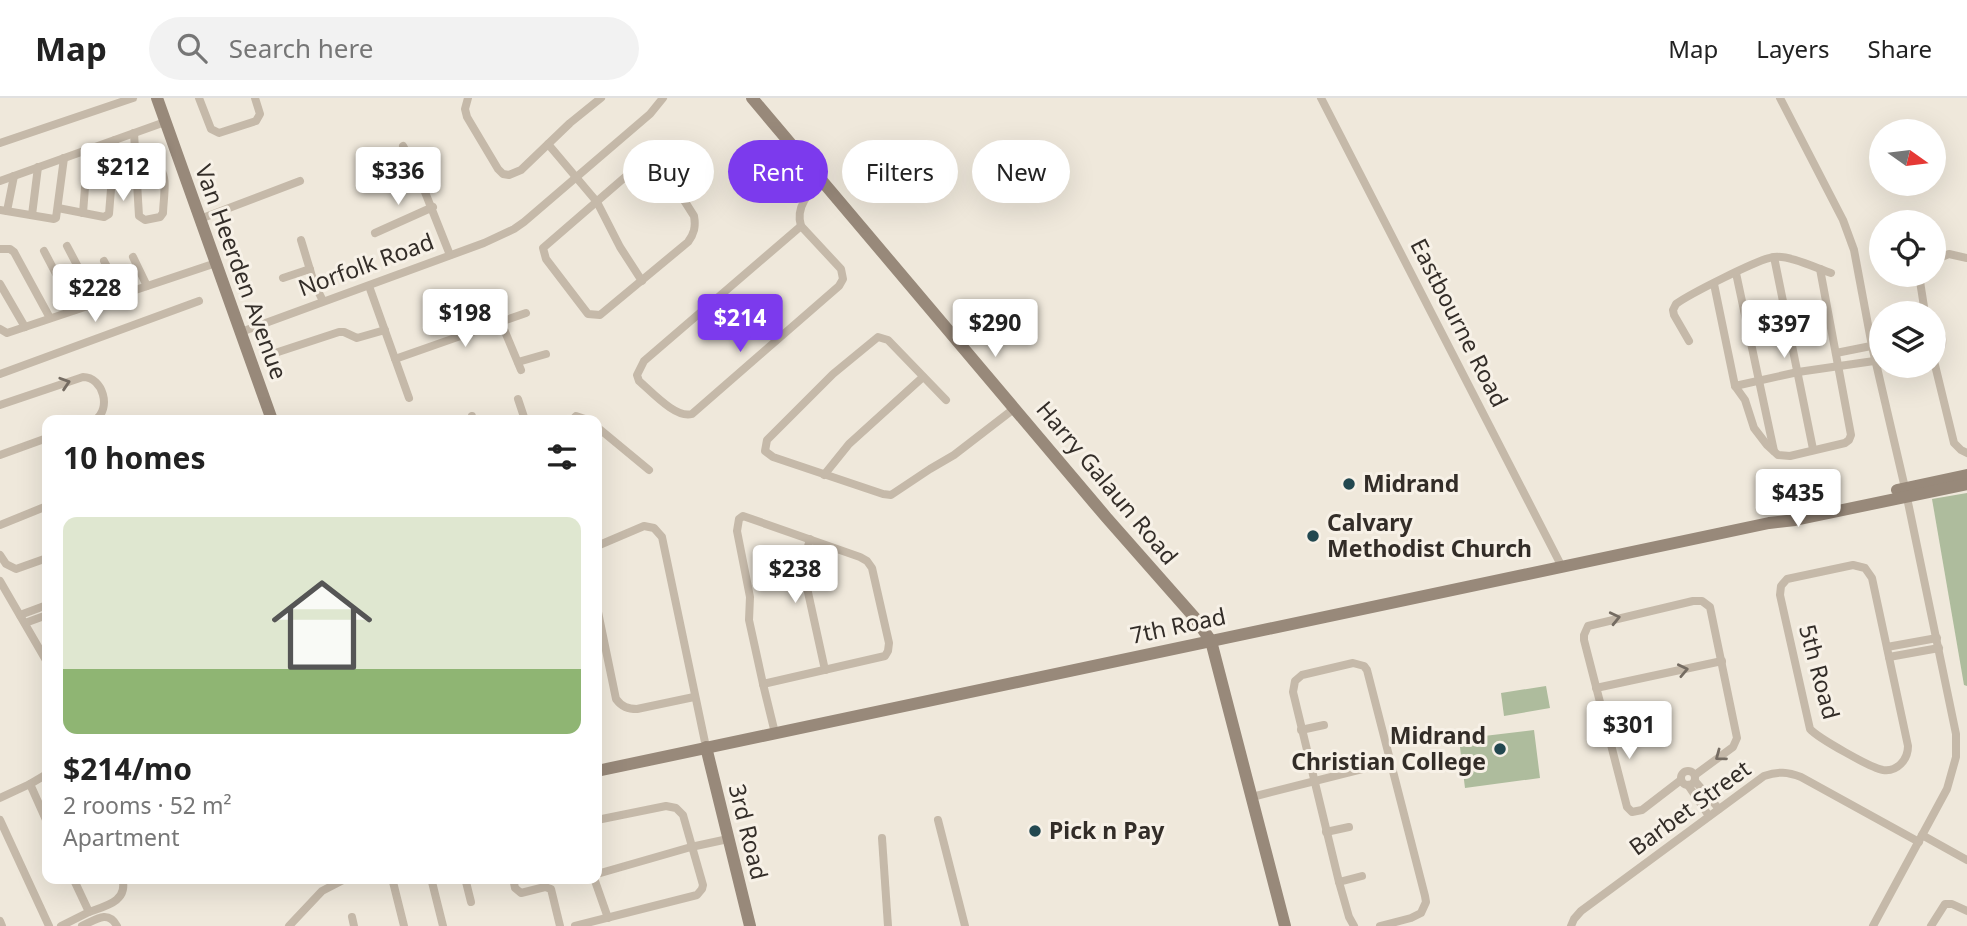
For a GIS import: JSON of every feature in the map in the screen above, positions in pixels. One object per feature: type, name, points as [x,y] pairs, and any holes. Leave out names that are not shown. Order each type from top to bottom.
[{"type":"street","points":[[0,143],[30,134],[108,102],[133,98]]},
{"type":"street","name":"Van Heerden Avenue","points":[[157,98],[270,415]]},
{"type":"street","points":[[199,98],[211,129],[219,132],[256,121],[260,111],[255,98]]},
{"type":"street","points":[[468,98],[465,109],[467,117],[498,169],[503,174],[511,175],[601,98]]},
{"type":"street","name":"Norfolk Road","points":[[241,332],[484,243],[514,229],[650,114],[663,98]]},
{"type":"street","name":"Harry Galaun Road","points":[[752,98],[788,140]]},
{"type":"street","name":"Eastbourne Road","points":[[1321,98],[1562,567]]},
{"type":"street","points":[[1780,98],[1847,229],[1869,312]]},
{"type":"street","points":[[0,181],[165,122]]},
{"type":"street","points":[[134,133],[139,216],[145,219],[160,217],[163,213],[162,170],[155,163],[136,163]]},
{"type":"street","points":[[58,208],[104,217],[109,214],[115,140]]},
{"type":"street","points":[[548,145],[597,202],[620,247],[642,281]]},
{"type":"street","points":[[402,146],[412,160],[450,255]]},
{"type":"street","points":[[83,213],[88,149]]},
{"type":"street","points":[[14,176],[4,211],[54,219],[57,215],[64,158]]},
{"type":"street","points":[[654,160],[660,164],[694,216],[695,228],[688,242],[600,315],[592,316],[586,313],[542,251],[544,246],[597,202],[639,166],[654,160]]},
{"type":"street","points":[[32,215],[38,167]]},
{"type":"street","points":[[200,219],[300,181]]},
{"type":"street","name":"Harry Galaun Road","points":[[828,187],[1106,517],[1195,618],[1211,641],[1285,926]]},
{"type":"street","points":[[801,226],[644,361],[638,375],[639,381],[676,412],[684,416],[692,414],[839,286],[843,279],[841,269],[801,226],[799,217],[803,203]]},
{"type":"street","points":[[375,233],[433,208]]},
{"type":"street","points":[[301,240],[314,283],[323,301]]},
{"type":"street","points":[[68,246],[97,303]]},
{"type":"street","points":[[0,249],[14,252],[50,318]]},
{"type":"street","points":[[44,251],[75,310]]},
{"type":"street","points":[[1946,255],[1967,258]]},
{"type":"street","points":[[133,257],[147,286]]},
{"type":"street","points":[[1774,257],[1813,449]]},
{"type":"street","points":[[1689,341],[1674,315],[1674,307],[1736,273],[1774,257],[1786,258],[1831,273]]},
{"type":"street","points":[[104,261],[122,295]]},
{"type":"street","points":[[0,329],[7,333],[216,263]]},
{"type":"street","points":[[283,278],[310,269]]},
{"type":"street","points":[[1714,284],[1735,386],[1745,400],[1754,429],[1774,453],[1785,457],[1845,443],[1851,435],[1820,269]]},
{"type":"street","points":[[1736,273],[1774,453]]},
{"type":"street","points":[[0,284],[26,327]]},
{"type":"street","points":[[369,286],[409,398]]},
{"type":"street","points":[[0,374],[200,301]]},
{"type":"street","points":[[395,359],[526,313]]},
{"type":"street","points":[[501,322],[520,366],[546,354]]},
{"type":"street","points":[[272,354],[339,332],[357,338],[385,330]]},
{"type":"street","points":[[946,401],[888,340],[878,337],[833,374],[767,440],[764,447],[768,454],[824,475],[883,494],[895,493],[954,455],[1015,408]]},
{"type":"street","points":[[1836,353],[1869,347]]},
{"type":"street","points":[[1857,349],[1860,362]]},
{"type":"street","points":[[1735,386],[1798,372],[1869,361]]},
{"type":"street","points":[[0,405],[89,377],[99,385],[105,404],[101,415]]},
{"type":"street","points":[[824,475],[849,444],[923,377]]},
{"type":"street","points":[[1873,926],[1947,789],[1956,757],[1955,722],[1882,378]]},
{"type":"street","points":[[1938,378],[1954,443],[1967,453]]},
{"type":"street","points":[[518,399],[523,415]]},
{"type":"street","points":[[602,431],[649,470]]},
{"type":"street","points":[[0,456],[42,440]]},
{"type":"street","name":"7th Road","points":[[602,770],[1769,523],[1795,520],[1967,475]]},
{"type":"street","name":"7th Road","points":[[1906,492],[1967,484]]},
{"type":"street","points":[[0,525],[42,508]]},
{"type":"street","points":[[763,684],[881,658],[888,651],[889,643],[870,564],[860,556],[746,516],[740,517],[737,531],[750,597],[748,620],[763,684],[775,733]]},
{"type":"street","points":[[602,544],[644,526],[654,528],[662,537],[706,747]]},
{"type":"street","points":[[810,539],[804,575],[825,670]]},
{"type":"street","points":[[0,555],[6,564],[16,569],[42,560]]},
{"type":"street","name":"5th Road","points":[[1853,565],[1865,568],[1872,578],[1889,657],[1908,752],[1903,762],[1890,770],[1877,768],[1818,737],[1810,729],[1780,595],[1781,586],[1787,579],[1853,565]]},
{"type":"street","points":[[0,581],[42,653]]},
{"type":"street","points":[[1702,601],[1710,607],[1737,738],[1733,747],[1690,780],[1642,810],[1636,813],[1630,811],[1625,802],[1596,688],[1584,640],[1588,626],[1702,601]]},
{"type":"street","points":[[23,619],[42,608]]},
{"type":"street","points":[[23,619],[42,616]]},
{"type":"street","points":[[602,631],[616,699],[620,703],[630,709],[637,709],[694,697]]},
{"type":"street","points":[[1887,647],[1937,638]]},
{"type":"street","points":[[1889,657],[1939,648]]},
{"type":"street","points":[[1596,688],[1721,661]]},
{"type":"street","points":[[1354,926],[1339,882],[1293,692],[1298,677],[1347,664],[1359,664],[1367,670],[1426,902],[1422,913],[1417,916],[1380,926]]},
{"type":"street","points":[[1301,730],[1324,724]]},
{"type":"street","name":"3rd Road","points":[[706,747],[750,926]]},
{"type":"street","points":[[1252,797],[1390,762]]},
{"type":"street","name":"Barbet Street","points":[[1571,926],[1581,911],[1764,776],[1775,772],[1788,772],[1815,784],[1967,860]]},
{"type":"street","points":[[0,798],[42,777]]},
{"type":"street","points":[[1690,780],[1719,809]]},
{"type":"street","points":[[1690,780],[1709,816]]},
{"type":"street","points":[[30,784],[42,811]]},
{"type":"street","points":[[575,926],[697,895],[703,885],[683,815],[676,808],[666,806],[602,819]]},
{"type":"street","points":[[0,820],[3,835],[49,926]]},
{"type":"street","points":[[939,820],[965,926]]},
{"type":"street","points":[[1326,832],[1349,827]]},
{"type":"street","points":[[882,838],[888,926]]},
{"type":"street","points":[[602,874],[691,847],[728,839]]},
{"type":"street","points":[[1339,882],[1362,876]]},
{"type":"street","points":[[76,884],[89,912]]},
{"type":"street","points":[[61,926],[120,898],[124,890],[123,884]]},
{"type":"street","points":[[289,926],[322,891],[335,884]]},
{"type":"street","points":[[394,884],[404,926]]},
{"type":"street","points":[[432,884],[443,926]]},
{"type":"street","points":[[466,884],[471,902]]},
{"type":"street","points":[[514,884],[521,893],[545,887],[551,890],[560,926]]},
{"type":"street","points":[[598,884],[608,918]]},
{"type":"street","points":[[1931,926],[1945,904],[1952,904],[1967,911]]},
{"type":"street","points":[[82,926],[107,916],[117,926]]},
{"type":"green space","points":[[1967,493],[1967,686],[1964,685],[1932,499]]},
{"type":"green space","points":[[1546,686],[1550,708],[1504,716],[1501,693]]},
{"type":"green space","points":[[1534,730],[1540,778],[1465,788],[1459,739]]},
{"type":"place","name":"Midrand","points":[[1349,484]]},
{"type":"place","name":"Calvary Methodist Church","points":[[1313,536]]},
{"type":"place","name":"Midrand Christian College","points":[[1500,749]]},
{"type":"place","name":"Pick n Pay","points":[[1035,831]]}]
